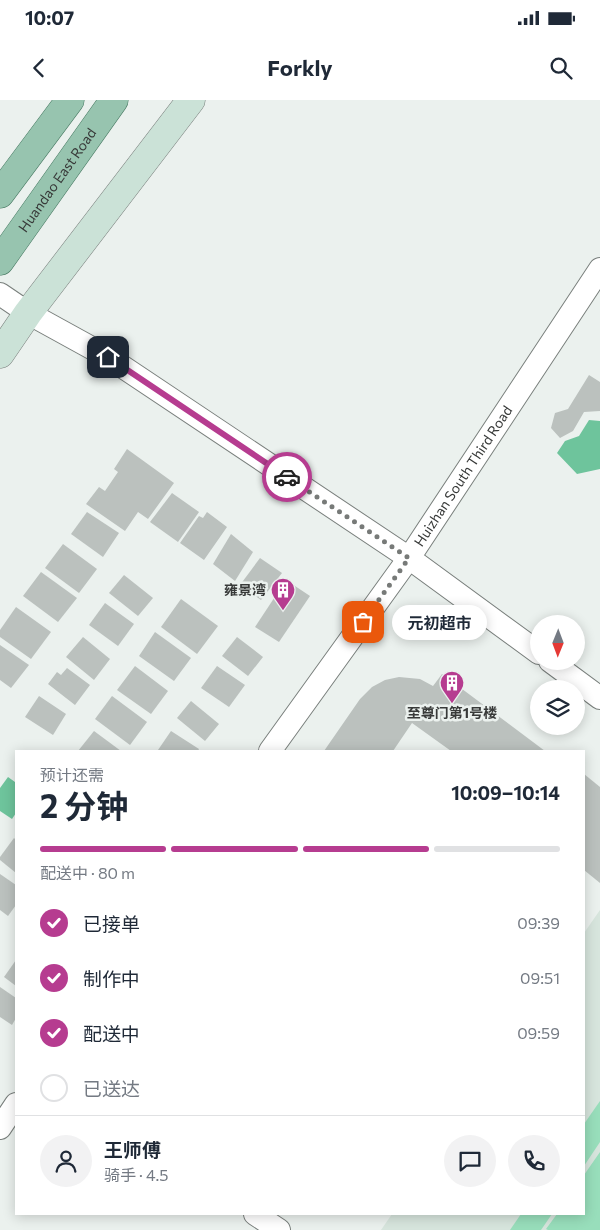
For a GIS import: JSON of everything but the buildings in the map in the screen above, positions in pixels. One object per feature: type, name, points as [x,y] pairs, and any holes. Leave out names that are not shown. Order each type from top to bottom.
[{"type":"main road","points":[[0,194],[70,100]]},
{"type":"main road","name":"Huandao East Road","points":[[0,261],[114,100]]},
{"type":"street","points":[[0,354],[28,313],[190,100]]},
{"type":"street","name":"Huizhan South Third Road","points":[[271,750],[409,558],[600,270]]},
{"type":"street","points":[[0,294],[28,313],[108,357],[409,558],[530,646]]},
{"type":"street","points":[[562,670],[600,698]]},
{"type":"street","points":[[0,1128],[15,1106]]},
{"type":"street","points":[[256,1215],[279,1230]]},
{"type":"shaded area","points":[[589,420],[600,421],[600,469],[577,474],[557,453],[565,441],[579,436]]},
{"type":"shaded area","points":[[8,777],[15,782],[15,814],[12,819],[0,811],[0,788]]},
{"type":"shaded area","points":[[600,910],[600,1230],[381,1230],[391,1215],[585,1215],[585,932]]},
{"type":"shaded area","points":[[600,1101],[600,1142],[585,1164],[585,1123]]},
{"type":"shaded area","points":[[600,1152],[600,1230],[546,1229],[556,1215],[585,1215],[585,1174]]},
{"type":"shaded area","points":[[520,1215],[551,1215],[541,1230],[510,1230]]},
{"type":"way so far","points":[[287,477],[409,558],[363,622]]},
{"type":"place","name":"雍景湾","points":[[283,611]]},
{"type":"place","name":"元初超市","points":[[363,622]]},
{"type":"place","name":"至尊门第1号楼","points":[[452,704]]},
{"type":"route","points":[[108,357],[287,477]]}]
